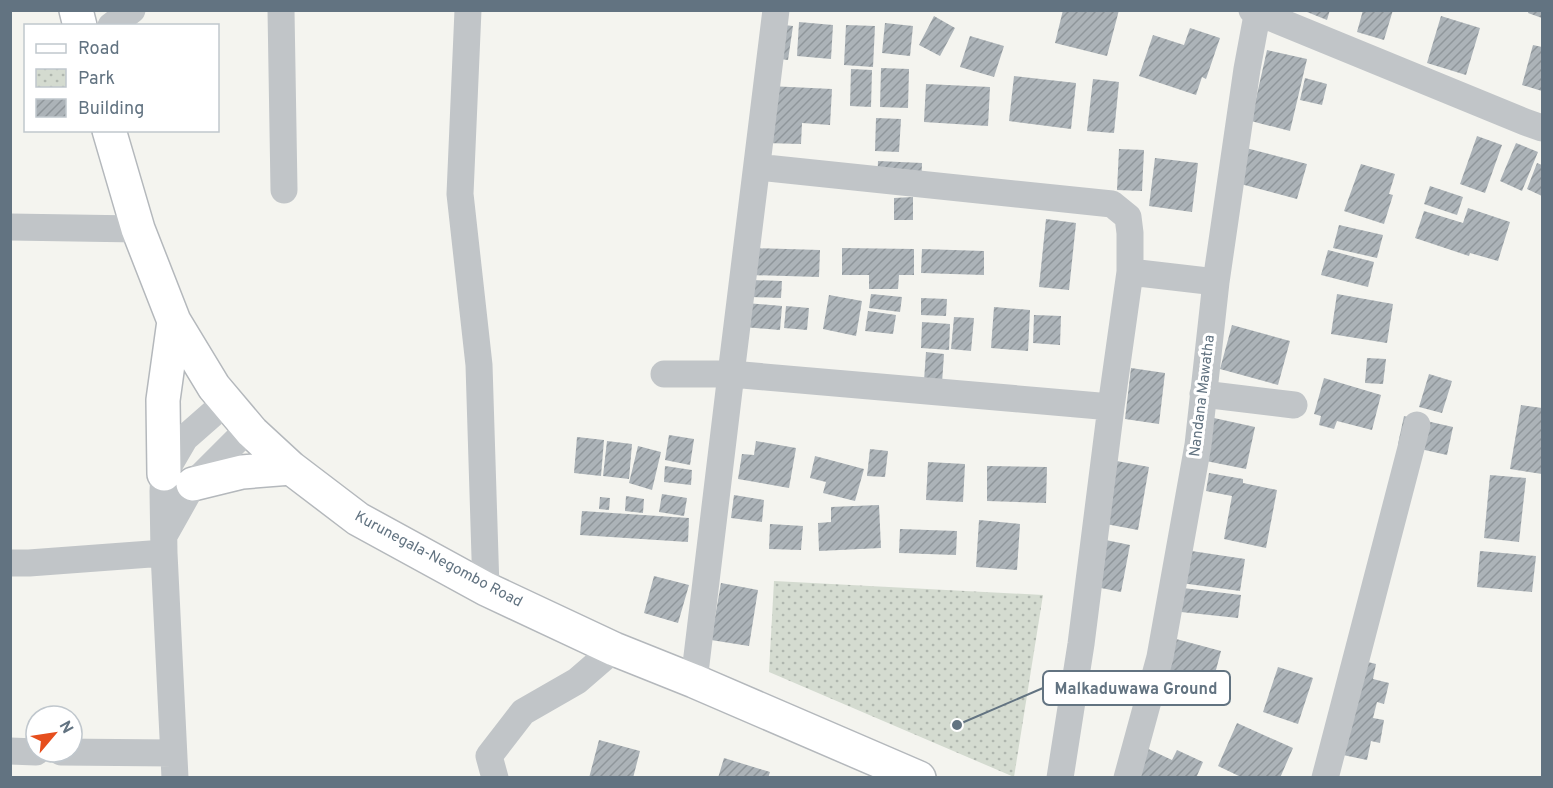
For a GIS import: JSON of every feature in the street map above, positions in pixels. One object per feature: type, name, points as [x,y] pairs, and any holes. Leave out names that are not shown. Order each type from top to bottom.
[{"type":"main road","name":"Kurunegala-Negombo Road","points":[[110,132],[138,229],[174,321],[214,387],[252,432],[291,468],[358,519],[486,589],[614,649],[919,777]]},
{"type":"main road","points":[[174,321],[163,400],[178,479],[291,468]]},
{"type":"street","points":[[114,24],[132,10]]},
{"type":"street","points":[[281,10],[284,190]]},
{"type":"street","points":[[468,10],[460,194],[479,365],[486,589]]},
{"type":"street","points":[[694,681],[776,10]]},
{"type":"street","points":[[1256,11],[1542,128]]},
{"type":"street","name":"Nandana Mawatha","points":[[1127,777],[1160,657],[1198,445],[1216,282],[1256,11]]},
{"type":"street","points":[[757,167],[1112,204],[1128,217],[1130,272],[1081,644],[1060,777]]},
{"type":"street","points":[[10,227],[138,229]]},
{"type":"street","points":[[1130,272],[1216,282]]},
{"type":"street","points":[[664,374],[731,374],[1111,407]]},
{"type":"street","points":[[1203,394],[1294,405]]},
{"type":"street","points":[[178,479],[185,438],[226,402]]},
{"type":"street","points":[[1325,777],[1418,425]]},
{"type":"street","points":[[84,755],[174,765],[163,491],[238,439],[252,432]]},
{"type":"street","points":[[10,563],[29,563],[164,544]]},
{"type":"street","points":[[495,777],[489,756],[523,711],[577,681],[614,649]]},
{"type":"green space","points":[[774,581],[1043,595],[1014,777],[769,672]]},
{"type":"building","points":[[1063,10],[1119,10],[1107,56],[1055,43]]},
{"type":"building","points":[[1302,10],[1330,10],[1327,20]]},
{"type":"building","points":[[1363,10],[1393,10],[1384,40],[1357,32]]},
{"type":"building","points":[[1529,10],[1542,10],[1542,18],[1528,13]]},
{"type":"building","points":[[934,16],[955,28],[940,56],[919,45]]},
{"type":"building","points":[[1441,16],[1480,28],[1466,75],[1427,63]]},
{"type":"building","points":[[799,22],[833,25],[831,59],[797,56]]},
{"type":"building","points":[[767,23],[793,26],[788,60],[763,57]]},
{"type":"building","points":[[885,23],[913,26],[910,56],[882,53]]},
{"type":"building","points":[[846,25],[875,26],[873,67],[844,65]]},
{"type":"building","points":[[1190,28],[1220,38],[1206,79],[1202,77],[1196,95],[1139,76],[1153,35],[1184,45]]},
{"type":"building","points":[[970,36],[1004,46],[994,77],[960,67]]},
{"type":"building","points":[[1533,45],[1542,47],[1542,91],[1522,85]]},
{"type":"building","points":[[1267,50],[1307,59],[1290,131],[1251,121]]},
{"type":"building","points":[[881,68],[909,69],[908,108],[880,107]]},
{"type":"building","points":[[851,69],[872,70],[871,107],[850,106]]},
{"type":"building","points":[[1014,76],[1076,83],[1071,129],[1009,121]]},
{"type":"building","points":[[1305,78],[1327,84],[1322,105],[1300,100]]},
{"type":"building","points":[[1093,79],[1119,82],[1114,133],[1087,131]]},
{"type":"building","points":[[926,84],[990,87],[988,126],[924,122]]},
{"type":"building","points":[[769,86],[832,89],[830,125],[802,123],[801,144],[765,143]]},
{"type":"building","points":[[876,118],[901,119],[899,152],[875,151]]},
{"type":"building","points":[[1477,136],[1502,145],[1485,193],[1460,184]]},
{"type":"building","points":[[1516,143],[1538,152],[1522,191],[1500,181]]},
{"type":"building","points":[[1246,148],[1307,164],[1297,199],[1237,183]]},
{"type":"building","points":[[1119,149],[1144,150],[1142,191],[1117,190]]},
{"type":"building","points":[[1155,158],[1198,163],[1192,212],[1149,206]]},
{"type":"building","points":[[878,161],[922,163],[921,188],[877,186]]},
{"type":"building","points":[[1537,163],[1542,165],[1542,196],[1527,189]]},
{"type":"building","points":[[1361,164],[1395,174],[1389,194],[1393,195],[1384,224],[1344,211]]},
{"type":"building","points":[[1430,186],[1463,197],[1457,215],[1424,204]]},
{"type":"building","points":[[913,197],[913,220],[894,220],[894,198]]},
{"type":"building","points":[[1468,208],[1510,222],[1498,261],[1470,253],[1469,256],[1415,238],[1424,211],[1463,223]]},
{"type":"building","points":[[1046,219],[1076,223],[1069,290],[1039,287]]},
{"type":"building","points":[[1339,225],[1383,235],[1377,258],[1333,248]]},
{"type":"building","points":[[751,248],[820,250],[819,277],[750,275]]},
{"type":"building","points":[[842,248],[914,249],[914,275],[899,275],[898,289],[869,289],[869,275],[842,275]]},
{"type":"building","points":[[922,249],[984,251],[984,275],[921,273]]},
{"type":"building","points":[[1328,250],[1374,262],[1368,287],[1321,275]]},
{"type":"building","points":[[752,280],[782,281],[781,298],[752,297]]},
{"type":"building","points":[[871,294],[902,297],[900,312],[869,308]]},
{"type":"building","points":[[1337,294],[1393,304],[1387,343],[1331,334]]},
{"type":"building","points":[[829,295],[862,301],[856,336],[823,329]]},
{"type":"building","points":[[921,298],[947,299],[946,316],[921,315]]},
{"type":"building","points":[[746,303],[782,306],[780,330],[744,327]]},
{"type":"building","points":[[786,306],[809,308],[807,330],[784,328]]},
{"type":"building","points":[[994,307],[1030,310],[1028,351],[991,348]]},
{"type":"building","points":[[868,311],[896,315],[893,334],[865,331]]},
{"type":"building","points":[[1034,315],[1061,316],[1060,345],[1033,343]]},
{"type":"building","points":[[954,317],[974,318],[971,351],[951,349]]},
{"type":"building","points":[[922,322],[950,324],[949,350],[921,348]]},
{"type":"building","points":[[1232,325],[1290,341],[1278,385],[1220,369]]},
{"type":"building","points":[[926,352],[944,354],[942,383],[924,381]]},
{"type":"building","points":[[1367,358],[1386,359],[1383,384],[1365,383]]},
{"type":"building","points":[[1131,368],[1165,373],[1159,424],[1125,419]]},
{"type":"building","points":[[1429,374],[1452,381],[1442,413],[1419,407]]},
{"type":"building","points":[[1324,378],[1381,395],[1372,430],[1337,421],[1334,429],[1319,425],[1321,416],[1314,414]]},
{"type":"building","points":[[1521,405],[1542,408],[1542,474],[1510,469]]},
{"type":"building","points":[[1404,416],[1453,427],[1447,455],[1398,444]]},
{"type":"building","points":[[1214,418],[1255,427],[1246,469],[1206,461]]},
{"type":"building","points":[[669,435],[694,439],[690,465],[665,460]]},
{"type":"building","points":[[577,437],[604,440],[601,476],[574,473]]},
{"type":"building","points":[[607,441],[632,444],[629,479],[603,476]]},
{"type":"building","points":[[756,441],[796,448],[789,488],[738,479],[742,454],[754,455]]},
{"type":"building","points":[[638,446],[661,452],[652,490],[629,483]]},
{"type":"building","points":[[870,449],[888,451],[885,477],[867,476]]},
{"type":"building","points":[[815,456],[864,469],[855,501],[823,493],[826,482],[810,478]]},
{"type":"building","points":[[1106,459],[1149,467],[1138,530],[1095,522]]},
{"type":"building","points":[[928,462],[965,464],[963,502],[926,500]]},
{"type":"building","points":[[665,466],[692,470],[691,485],[664,482]]},
{"type":"building","points":[[987,466],[1047,467],[1046,503],[987,501]]},
{"type":"building","points":[[1209,473],[1243,479],[1243,483],[1277,490],[1266,548],[1224,539],[1232,496],[1206,491]]},
{"type":"building","points":[[1490,475],[1526,478],[1519,542],[1484,538]]},
{"type":"building","points":[[662,494],[687,498],[684,516],[659,512]]},
{"type":"building","points":[[734,495],[764,500],[762,522],[731,518]]},
{"type":"building","points":[[626,496],[644,499],[643,513],[625,511]]},
{"type":"building","points":[[600,497],[610,498],[609,510],[599,509]]},
{"type":"building","points":[[879,505],[881,548],[819,551],[818,523],[831,522],[831,507]]},
{"type":"building","points":[[582,511],[689,518],[688,542],[580,535]]},
{"type":"building","points":[[979,520],[1020,524],[1017,570],[976,567]]},
{"type":"building","points":[[770,524],[803,526],[801,550],[769,549]]},
{"type":"building","points":[[900,529],[957,531],[956,555],[899,553]]},
{"type":"building","points":[[1096,538],[1130,545],[1121,592],[1086,585]]},
{"type":"building","points":[[1185,550],[1245,559],[1240,591],[1181,583]]},
{"type":"building","points":[[1480,551],[1536,556],[1532,592],[1477,587]]},
{"type":"building","points":[[654,576],[689,585],[678,623],[644,613]]},
{"type":"building","points":[[721,583],[758,590],[749,646],[711,640]]},
{"type":"building","points":[[1183,588],[1241,595],[1238,618],[1181,612]]},
{"type":"building","points":[[1165,636],[1221,651],[1211,689],[1155,674]]},
{"type":"building","points":[[1356,659],[1376,664],[1373,679],[1389,683],[1384,704],[1377,702],[1373,718],[1384,720],[1380,743],[1371,741],[1367,760],[1343,755]]},
{"type":"building","points":[[1278,667],[1313,678],[1298,724],[1263,712]]},
{"type":"building","points":[[1237,723],[1293,748],[1280,778],[1243,778],[1218,766]]},
{"type":"building","points":[[599,740],[640,751],[633,778],[589,778]]},
{"type":"building","points":[[1142,746],[1172,760],[1177,750],[1203,762],[1196,778],[1126,778]]},
{"type":"building","points":[[724,758],[770,772],[768,778],[718,778]]},
{"type":"place","name":"Malkaduwawa Ground","points":[[957,725]]}]
